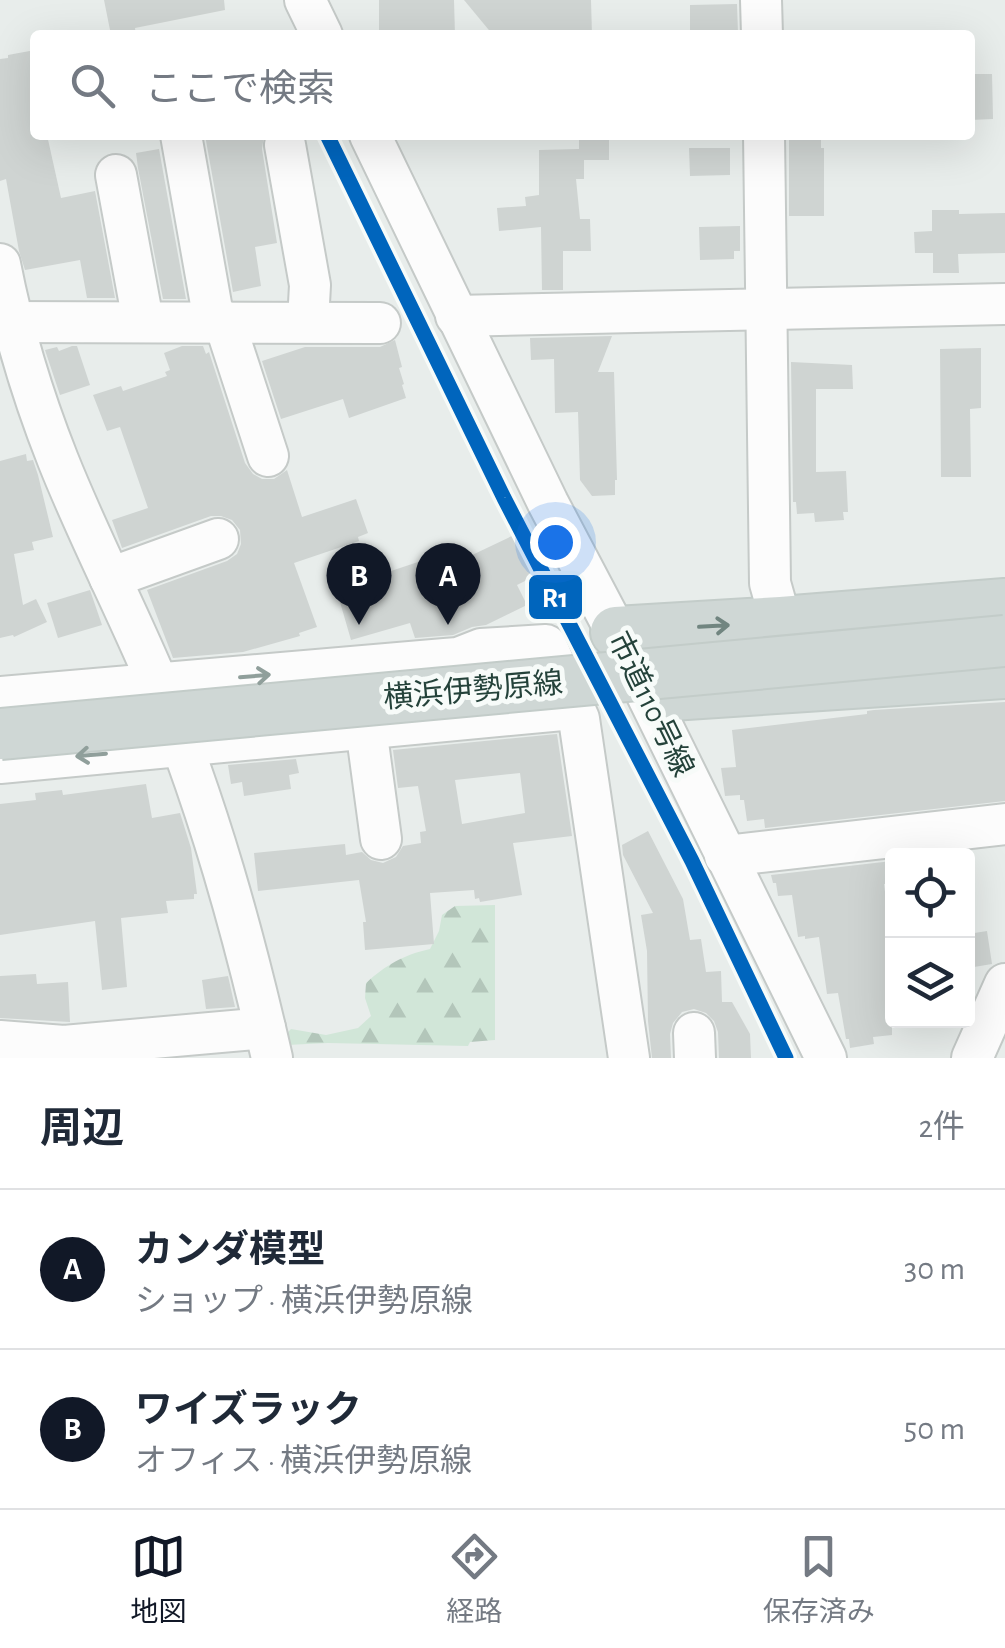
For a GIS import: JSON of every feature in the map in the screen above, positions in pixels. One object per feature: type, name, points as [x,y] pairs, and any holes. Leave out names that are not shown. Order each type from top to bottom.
[{"type":"main road","points":[[616,632],[1005,604]]},
{"type":"main road","name":"横浜伊勢原線","points":[[0,734],[1005,641]]},
{"type":"main road","points":[[649,697],[1005,674]]},
{"type":"street","points":[[305,0],[320,30]]},
{"type":"street","points":[[761,0],[762,30]]},
{"type":"street","points":[[182,140],[219,321],[268,456]]},
{"type":"street","name":"市道110号線","points":[[372,140],[548,504],[649,697],[826,1058]]},
{"type":"street","points":[[764,140],[770,583],[781,622]]},
{"type":"street","points":[[285,145],[310,285],[308,322]]},
{"type":"street","points":[[116,175],[142,321]]},
{"type":"street","points":[[0,264],[6,321],[52,445],[158,684],[224,868],[268,1043],[64,1046],[0,1041]]},
{"type":"street","points":[[456,316],[1005,304]]},
{"type":"street","points":[[6,321],[380,323]]},
{"type":"street","points":[[110,578],[218,539]]},
{"type":"street","points":[[0,697],[376,666],[458,658],[480,650],[546,646],[578,718],[629,1058]]},
{"type":"street","points":[[376,666],[381,839]]},
{"type":"street","points":[[0,764],[573,709]]},
{"type":"street","points":[[724,856],[1005,824]]},
{"type":"street","points":[[972,1058],[1005,984]]},
{"type":"green space","points":[[495,905],[495,1040],[470,1042],[468,1046],[287,1045],[286,1034],[291,1029],[326,1035],[358,1028],[371,1016],[365,998],[366,983],[395,961],[430,949],[442,915],[455,906]]},
{"type":"building","points":[[104,0],[224,0],[225,10],[135,30],[110,30]]},
{"type":"building","points":[[379,0],[454,0],[455,30],[379,30]]},
{"type":"building","points":[[464,0],[591,0],[592,30],[489,30]]},
{"type":"building","points":[[737,4],[738,30],[690,30],[690,5]]},
{"type":"building","points":[[30,51],[30,140],[48,140],[61,198],[95,191],[115,298],[87,298],[80,260],[25,270],[6,179],[0,181],[0,59]]},
{"type":"building","points":[[975,74],[992,74],[993,119],[975,120]]},
{"type":"building","points":[[206,140],[263,140],[277,243],[255,247],[261,286],[233,292]]},
{"type":"building","points":[[579,140],[609,140],[609,160],[584,160],[584,179],[576,179],[580,219],[590,219],[591,251],[563,251],[563,290],[542,290],[541,227],[499,231],[497,208],[526,206],[525,197],[539,195],[539,150],[579,149]]},
{"type":"building","points":[[789,140],[821,140],[824,216],[789,216]]},
{"type":"building","points":[[689,148],[730,148],[730,175],[690,176]]},
{"type":"building","points":[[159,149],[186,299],[163,299],[138,168],[136,153]]},
{"type":"building","points":[[932,210],[1005,213],[1005,253],[958,254],[959,273],[933,273],[933,253],[915,253],[914,232],[932,231]]},
{"type":"building","points":[[740,226],[740,251],[734,251],[734,259],[700,260],[699,227]]},
{"type":"building","points":[[612,336],[598,372],[614,372],[617,480],[615,495],[592,496],[580,480],[578,412],[555,413],[554,359],[531,360],[530,338]]},
{"type":"building","points":[[395,340],[406,398],[349,418],[343,399],[281,419],[262,361],[305,347],[380,347]]},
{"type":"building","points":[[77,346],[90,385],[60,395],[45,350],[57,347],[59,351]]},
{"type":"building","points":[[182,346],[203,346],[206,354],[209,352],[245,463],[253,474],[274,479],[287,470],[302,517],[356,499],[368,533],[358,537],[359,541],[294,563],[317,627],[299,633],[300,636],[243,652],[173,658],[147,590],[227,561],[237,554],[240,530],[232,520],[211,516],[122,548],[112,520],[148,508],[120,427],[107,431],[93,395],[121,386],[123,391],[167,376],[165,372],[170,370],[164,353]]},
{"type":"building","points":[[981,348],[981,408],[970,409],[971,477],[941,477],[940,349]]},
{"type":"building","points":[[791,362],[852,365],[853,389],[816,389],[816,472],[846,471],[848,512],[843,512],[844,520],[815,522],[814,513],[797,514],[793,502]]},
{"type":"building","points":[[26,454],[27,461],[33,460],[38,475],[53,537],[32,542],[34,550],[14,554],[23,605],[36,599],[47,622],[14,637],[0,638],[0,461]]},
{"type":"building","points":[[514,535],[535,576],[517,585],[527,605],[486,625],[453,635],[415,638],[410,623],[351,640],[340,602],[383,590],[379,575],[445,553],[449,566]]},
{"type":"building","points":[[90,590],[102,625],[58,638],[47,603]]},
{"type":"building","points":[[1005,702],[1005,801],[765,828],[764,819],[747,821],[740,795],[725,796],[721,768],[736,767],[732,730],[874,710]]},
{"type":"building","points":[[557,734],[572,836],[513,843],[522,895],[480,902],[475,899],[474,890],[430,893],[434,944],[365,950],[366,922],[359,880],[258,891],[254,853],[345,844],[346,855],[362,852],[383,863],[396,857],[403,846],[421,843],[420,832],[426,831],[418,786],[398,788],[393,750]],"holes":[[[520,773],[525,813],[462,824],[455,780]]]},
{"type":"building","points":[[296,759],[299,773],[289,775],[291,789],[244,796],[242,782],[231,784],[228,765]]},
{"type":"building","points":[[146,784],[152,818],[180,813],[191,848],[197,894],[194,899],[166,901],[168,913],[121,918],[127,987],[102,990],[95,921],[0,935],[0,804],[36,800],[35,793],[62,790],[63,795]]},
{"type":"building","points":[[648,831],[683,899],[690,940],[701,939],[706,972],[721,971],[722,1002],[732,1002],[750,1034],[751,1058],[719,1058],[714,1021],[694,1009],[682,1012],[673,1023],[671,1058],[652,1058],[647,951],[641,915],[653,913],[623,855],[622,845]]},
{"type":"building","points":[[885,862],[885,1028],[892,1028],[892,1035],[873,1037],[874,1044],[850,1048],[838,993],[827,994],[819,937],[798,937],[792,895],[778,896],[771,875]]},
{"type":"building","points":[[987,931],[992,964],[975,967],[975,933]]},
{"type":"building","points":[[36,974],[37,984],[68,982],[70,1022],[0,1018],[0,976]]},
{"type":"building","points":[[228,976],[235,1007],[206,1009],[202,980]]},
{"type":"transit line","name":"R1","points":[[329,140],[504,498],[692,861],[786,1058]]},
{"type":"place","name":"ワイズラック","points":[[359,625]]},
{"type":"place","name":"カンダ模型","points":[[448,625]]}]
